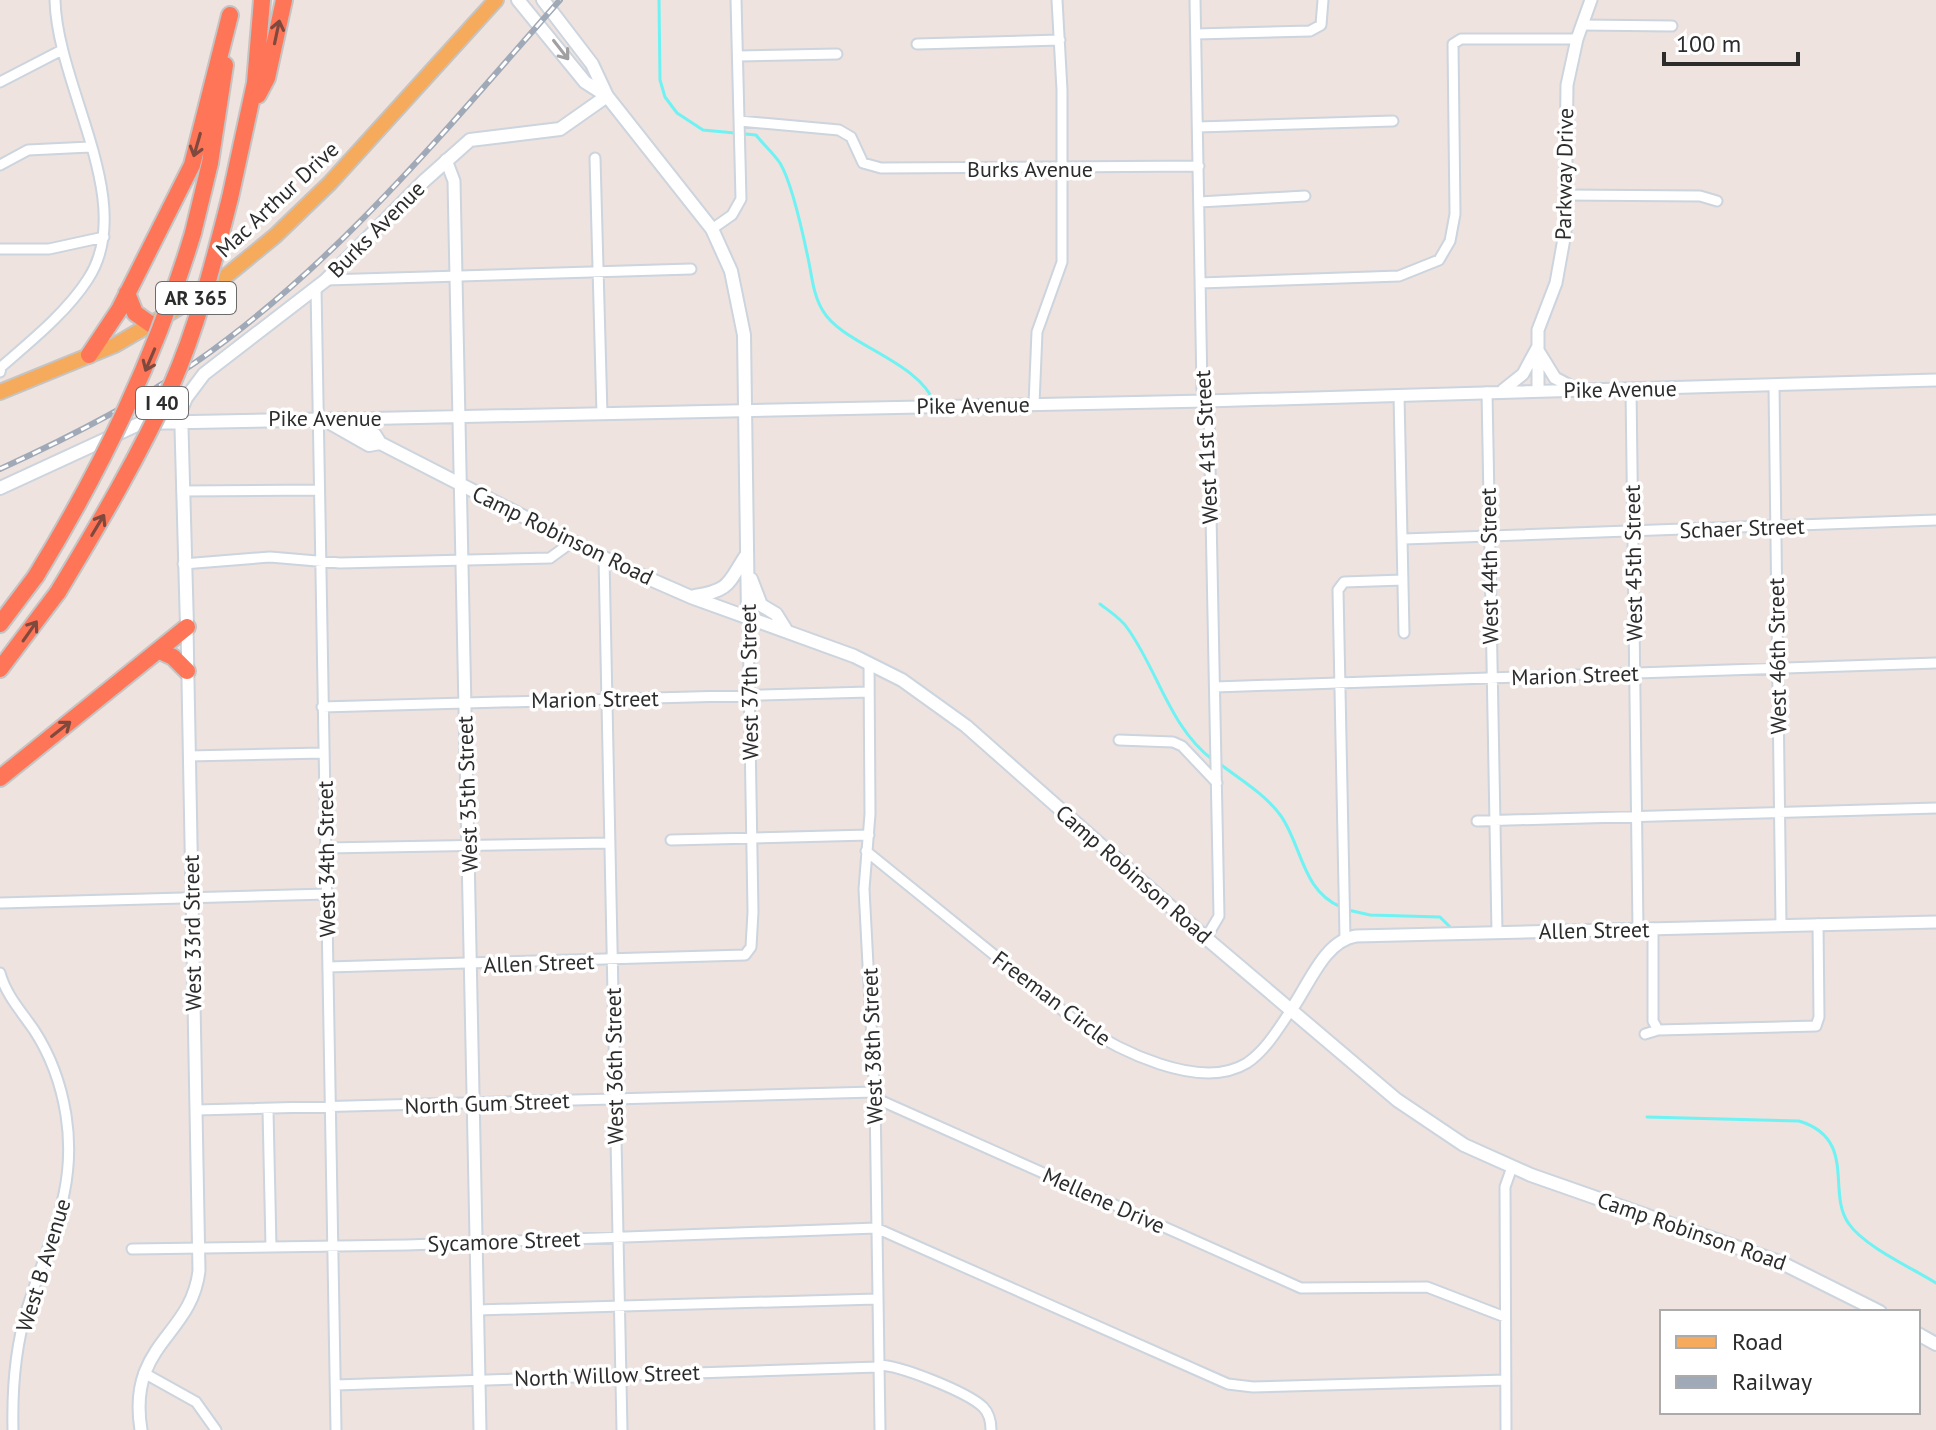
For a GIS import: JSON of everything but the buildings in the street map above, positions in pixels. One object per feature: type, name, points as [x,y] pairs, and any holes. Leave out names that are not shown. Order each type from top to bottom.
[{"type":"highway","name":"I 40","points":[[0,669],[58,592],[124,479],[173,381],[211,270],[230,198],[249,115],[262,0]]},
{"type":"highway","points":[[249,115],[267,78],[284,0]]},
{"type":"highway","name":"I 40","points":[[0,624],[36,576],[92,481],[156,344],[193,233],[220,113],[230,8]]},
{"type":"highway","points":[[89,355],[107,331],[192,165],[230,8]]},
{"type":"highway","points":[[127,293],[135,313],[152,325]]},
{"type":"highway","points":[[0,778],[187,627]]},
{"type":"highway","points":[[160,651],[173,657],[187,671]]},
{"type":"main road","name":"Mac Arthur Drive","points":[[1,383],[89,355],[152,325],[209,290],[295,218],[496,0]]},
{"type":"main road","points":[[518,0],[585,82],[607,96]]},
{"type":"main road","points":[[543,0],[592,64],[607,96]]},
{"type":"main road","name":"Burks Avenue","points":[[181,420],[183,401],[204,374],[321,284],[446,160],[478,137],[560,129],[607,96]]},
{"type":"main road","name":"West 37th Street","points":[[607,96],[712,229],[731,271],[740,304],[748,617]]},
{"type":"main road","points":[[141,423],[204,374]]},
{"type":"main road","name":"Pike Avenue","points":[[0,488],[141,423],[348,419]]},
{"type":"main road","name":"Camp Robinson Road","points":[[348,419],[375,435],[380,443],[604,558],[691,597],[869,663],[902,680],[950,713],[1206,938],[1417,1115],[1464,1145],[1512,1167],[1782,1263],[1876,1310]]},
{"type":"main road","name":"West 33rd Street","points":[[181,420],[187,627]]},
{"type":"main road","name":"Camp Robinson Road","points":[[322,420],[369,445],[380,443]]},
{"type":"main road","points":[[691,597],[721,591],[729,585],[747,554]]},
{"type":"main road","points":[[747,571],[761,605],[776,614],[786,630]]},
{"type":"street","points":[[1,383],[1,367],[81,290],[94,269],[104,237],[105,202],[60,51],[55,0]]},
{"type":"street","points":[[712,229],[732,215],[741,199],[736,0]]},
{"type":"street","points":[[1034,404],[1037,332],[1062,262],[1057,0]]},
{"type":"street","name":"West 41st Street","points":[[1195,0],[1202,390],[1209,415],[1219,916],[1206,938]]},
{"type":"street","points":[[1196,34],[1310,31],[1321,25],[1323,0]]},
{"type":"street","name":"Parkway Drive","points":[[1538,391],[1538,330],[1560,264],[1565,195],[1565,109],[1577,39],[1591,0]]},
{"type":"street","points":[[1582,25],[1672,26]]},
{"type":"street","points":[[1200,283],[1399,276],[1424,269],[1442,256],[1450,241],[1455,214],[1451,49],[1454,42],[1544,37],[1577,39]]},
{"type":"street","points":[[917,44],[1060,40]]},
{"type":"street","points":[[0,82],[60,51]]},
{"type":"street","points":[[738,56],[837,54]]},
{"type":"street","points":[[1198,127],[1393,121]]},
{"type":"street","name":"Burks Avenue","points":[[739,122],[839,130],[851,137],[863,163],[869,166],[1060,169],[1199,166]]},
{"type":"street","points":[[0,165],[28,150],[90,147]]},
{"type":"street","points":[[595,158],[602,414]]},
{"type":"street","name":"West 35th Street","points":[[446,160],[454,181],[461,418],[480,1430]]},
{"type":"street","points":[[1565,195],[1700,196],[1717,201]]},
{"type":"street","points":[[1199,202],[1305,196]]},
{"type":"street","points":[[0,249],[49,249],[104,237]]},
{"type":"street","points":[[321,284],[456,276],[691,269]]},
{"type":"street","name":"West 34th Street","points":[[321,284],[322,420],[318,490],[336,1430]]},
{"type":"street","points":[[1537,348],[1555,378],[1583,390]]},
{"type":"street","name":"Parkway Drive","points":[[1501,391],[1523,374],[1537,348]]},
{"type":"street","name":"Pike Avenue","points":[[348,419],[1206,401],[1936,380]]},
{"type":"street","name":"West 46th Street","points":[[1774,386],[1781,925]]},
{"type":"street","name":"West 45th Street","points":[[1631,389],[1638,929]]},
{"type":"street","name":"West 44th Street","points":[[1487,392],[1497,932]]},
{"type":"street","points":[[1399,395],[1404,633]]},
{"type":"street","points":[[182,491],[318,490]]},
{"type":"street","name":"Schaer Street","points":[[1404,539],[1936,520]]},
{"type":"street","points":[[183,564],[270,557],[464,561],[550,558],[572,542]]},
{"type":"street","name":"West 36th Street","points":[[604,558],[622,1430]]},
{"type":"street","points":[[1291,1010],[1331,948],[1345,938],[1338,590],[1341,584],[1403,580]]},
{"type":"street","name":"West 37th Street","points":[[748,617],[752,927],[748,952]]},
{"type":"street","name":"West 33rd Street","points":[[141,1430],[139,1400],[144,1373],[154,1351],[194,1296],[200,1249],[187,627]]},
{"type":"street","name":"West 38th Street","points":[[869,663],[869,835],[864,889],[875,1095],[880,1430]]},
{"type":"street","name":"Marion Street","points":[[1215,687],[1936,663]]},
{"type":"street","name":"Marion Street","points":[[322,707],[869,692]]},
{"type":"street","points":[[1119,740],[1173,742],[1182,746],[1217,778]]},
{"type":"street","points":[[189,756],[323,753]]},
{"type":"street","points":[[1477,821],[1936,808]]},
{"type":"street","points":[[671,840],[869,835]]},
{"type":"street","points":[[326,848],[609,843]]},
{"type":"street","name":"Freeman Circle","points":[[866,851],[1077,1022],[1105,1040],[1145,1059],[1208,1072],[1229,1070],[1259,1053],[1291,1010]]},
{"type":"street","points":[[0,903],[327,894]]},
{"type":"street","name":"Allen Street","points":[[1345,938],[1936,922]]},
{"type":"street","points":[[1645,1034],[1658,1030],[1816,1026],[1819,1017],[1818,924]]},
{"type":"street","points":[[1653,928],[1653,1021],[1658,1030]]},
{"type":"street","name":"Allen Street","points":[[328,967],[739,957],[748,952]]},
{"type":"street","name":"West B Avenue","points":[[0,973],[8,994],[35,1032],[56,1074],[69,1145],[62,1211],[22,1329],[14,1377],[13,1430]]},
{"type":"street","name":"North Gum Street","points":[[196,1110],[875,1095]]},
{"type":"street","name":"Mellene Drive","points":[[875,1095],[1301,1288],[1427,1287],[1505,1317]]},
{"type":"street","points":[[268,1110],[271,1247]]},
{"type":"street","points":[[1506,1430],[1505,1187],[1512,1167]]},
{"type":"street","points":[[876,1228],[1216,1380],[1243,1387],[1506,1380]]},
{"type":"street","name":"Sycamore Street","points":[[132,1249],[476,1242],[876,1228]]},
{"type":"street","points":[[477,1310],[877,1299]]},
{"type":"street","name":"North Willow Street","points":[[336,1385],[893,1366],[975,1402],[989,1416],[991,1430]]},
{"type":"street","points":[[144,1373],[196,1402],[216,1430]]},
{"type":"waterway","points":[[659,0],[660,80],[665,97],[677,113],[703,130],[756,135],[771,152],[789,183],[815,292],[823,311],[847,334],[913,376],[935,404]]},
{"type":"waterway","points":[[1100,604],[1125,625],[1139,645],[1175,716],[1198,747],[1213,760]]},
{"type":"waterway","points":[[1220,764],[1275,808],[1288,828],[1310,879],[1328,900],[1341,907]]},
{"type":"waterway","points":[[1348,910],[1370,915],[1440,917],[1450,927]]},
{"type":"waterway","points":[[1647,1117],[1799,1121],[1817,1129],[1835,1153],[1840,1197],[1849,1224],[1877,1248],[1936,1283]]},
{"type":"railway","points":[[0,469],[76,433],[149,392],[196,362],[297,282],[433,145],[560,0]]}]
